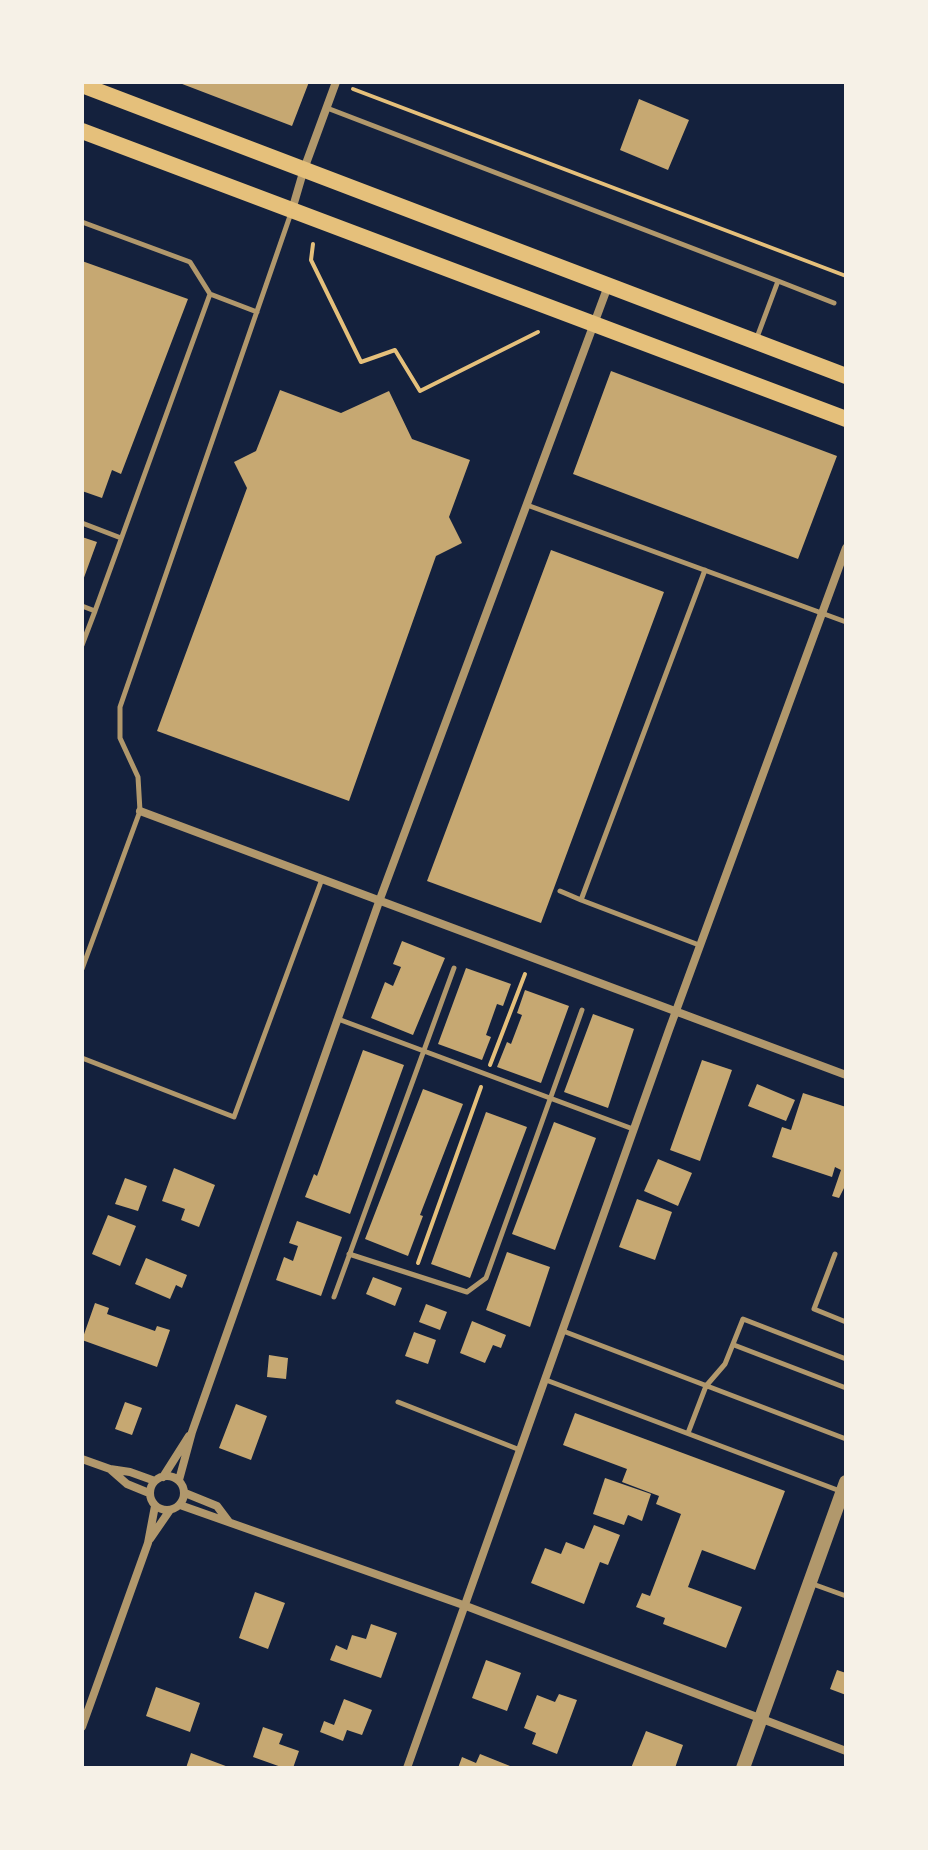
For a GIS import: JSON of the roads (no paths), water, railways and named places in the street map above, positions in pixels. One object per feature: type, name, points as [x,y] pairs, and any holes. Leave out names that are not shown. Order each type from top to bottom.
[{"type":"main road","points":[[82,87],[846,376]]},
{"type":"main road","points":[[82,131],[845,418]]},
{"type":"street","points":[[292,211],[336,82]]},
{"type":"street","points":[[230,1523],[217,1506],[185,1493],[179,1480],[192,1432],[380,899],[609,285]]},
{"type":"street","points":[[407,1768],[676,1010],[846,548]]},
{"type":"street","points":[[140,811],[846,1075]]},
{"type":"street","points":[[149,1493],[192,1432]]},
{"type":"street","points":[[82,1459],[110,1469],[179,1480]]},
{"type":"street","points":[[82,1727],[148,1543],[155,1506],[149,1493],[127,1484],[110,1469]]},
{"type":"street","points":[[743,1768],[844,1487]]},
{"type":"street","points":[[148,1543],[170,1510],[180,1505],[185,1493]]},
{"type":"street","points":[[180,1505],[466,1606],[846,1751]]},
{"type":"street","points":[[155,1506],[170,1510]]},
{"type":"lane","points":[[327,108],[834,303]]},
{"type":"lane","points":[[82,969],[140,811],[138,777],[120,738],[120,707],[292,211]]},
{"type":"lane","points":[[82,222],[190,262],[210,294],[257,312]]},
{"type":"lane","points":[[756,341],[778,281]]},
{"type":"lane","points":[[82,645],[210,294]]},
{"type":"lane","points":[[526,504],[846,622]]},
{"type":"lane","points":[[82,523],[121,538]]},
{"type":"lane","points":[[581,900],[705,570]]},
{"type":"lane","points":[[82,606],[95,611]]},
{"type":"lane","points":[[82,1058],[234,1117],[323,878]]},
{"type":"lane","points":[[560,891],[700,946]]},
{"type":"lane","points":[[334,1297],[454,968]]},
{"type":"lane","points":[[349,1254],[467,1292],[486,1278],[582,1010]]},
{"type":"lane","points":[[338,1019],[634,1130]]},
{"type":"lane","points":[[835,1254],[814,1309],[846,1322]]},
{"type":"lane","points":[[688,1433],[706,1386],[725,1364],[743,1319],[846,1359]]},
{"type":"lane","points":[[563,1331],[846,1439]]},
{"type":"lane","points":[[734,1345],[846,1388]]},
{"type":"lane","points":[[546,1380],[844,1487]]},
{"type":"lane","points":[[398,1402],[521,1450]]},
{"type":"lane","points":[[810,1583],[846,1596]]}]
